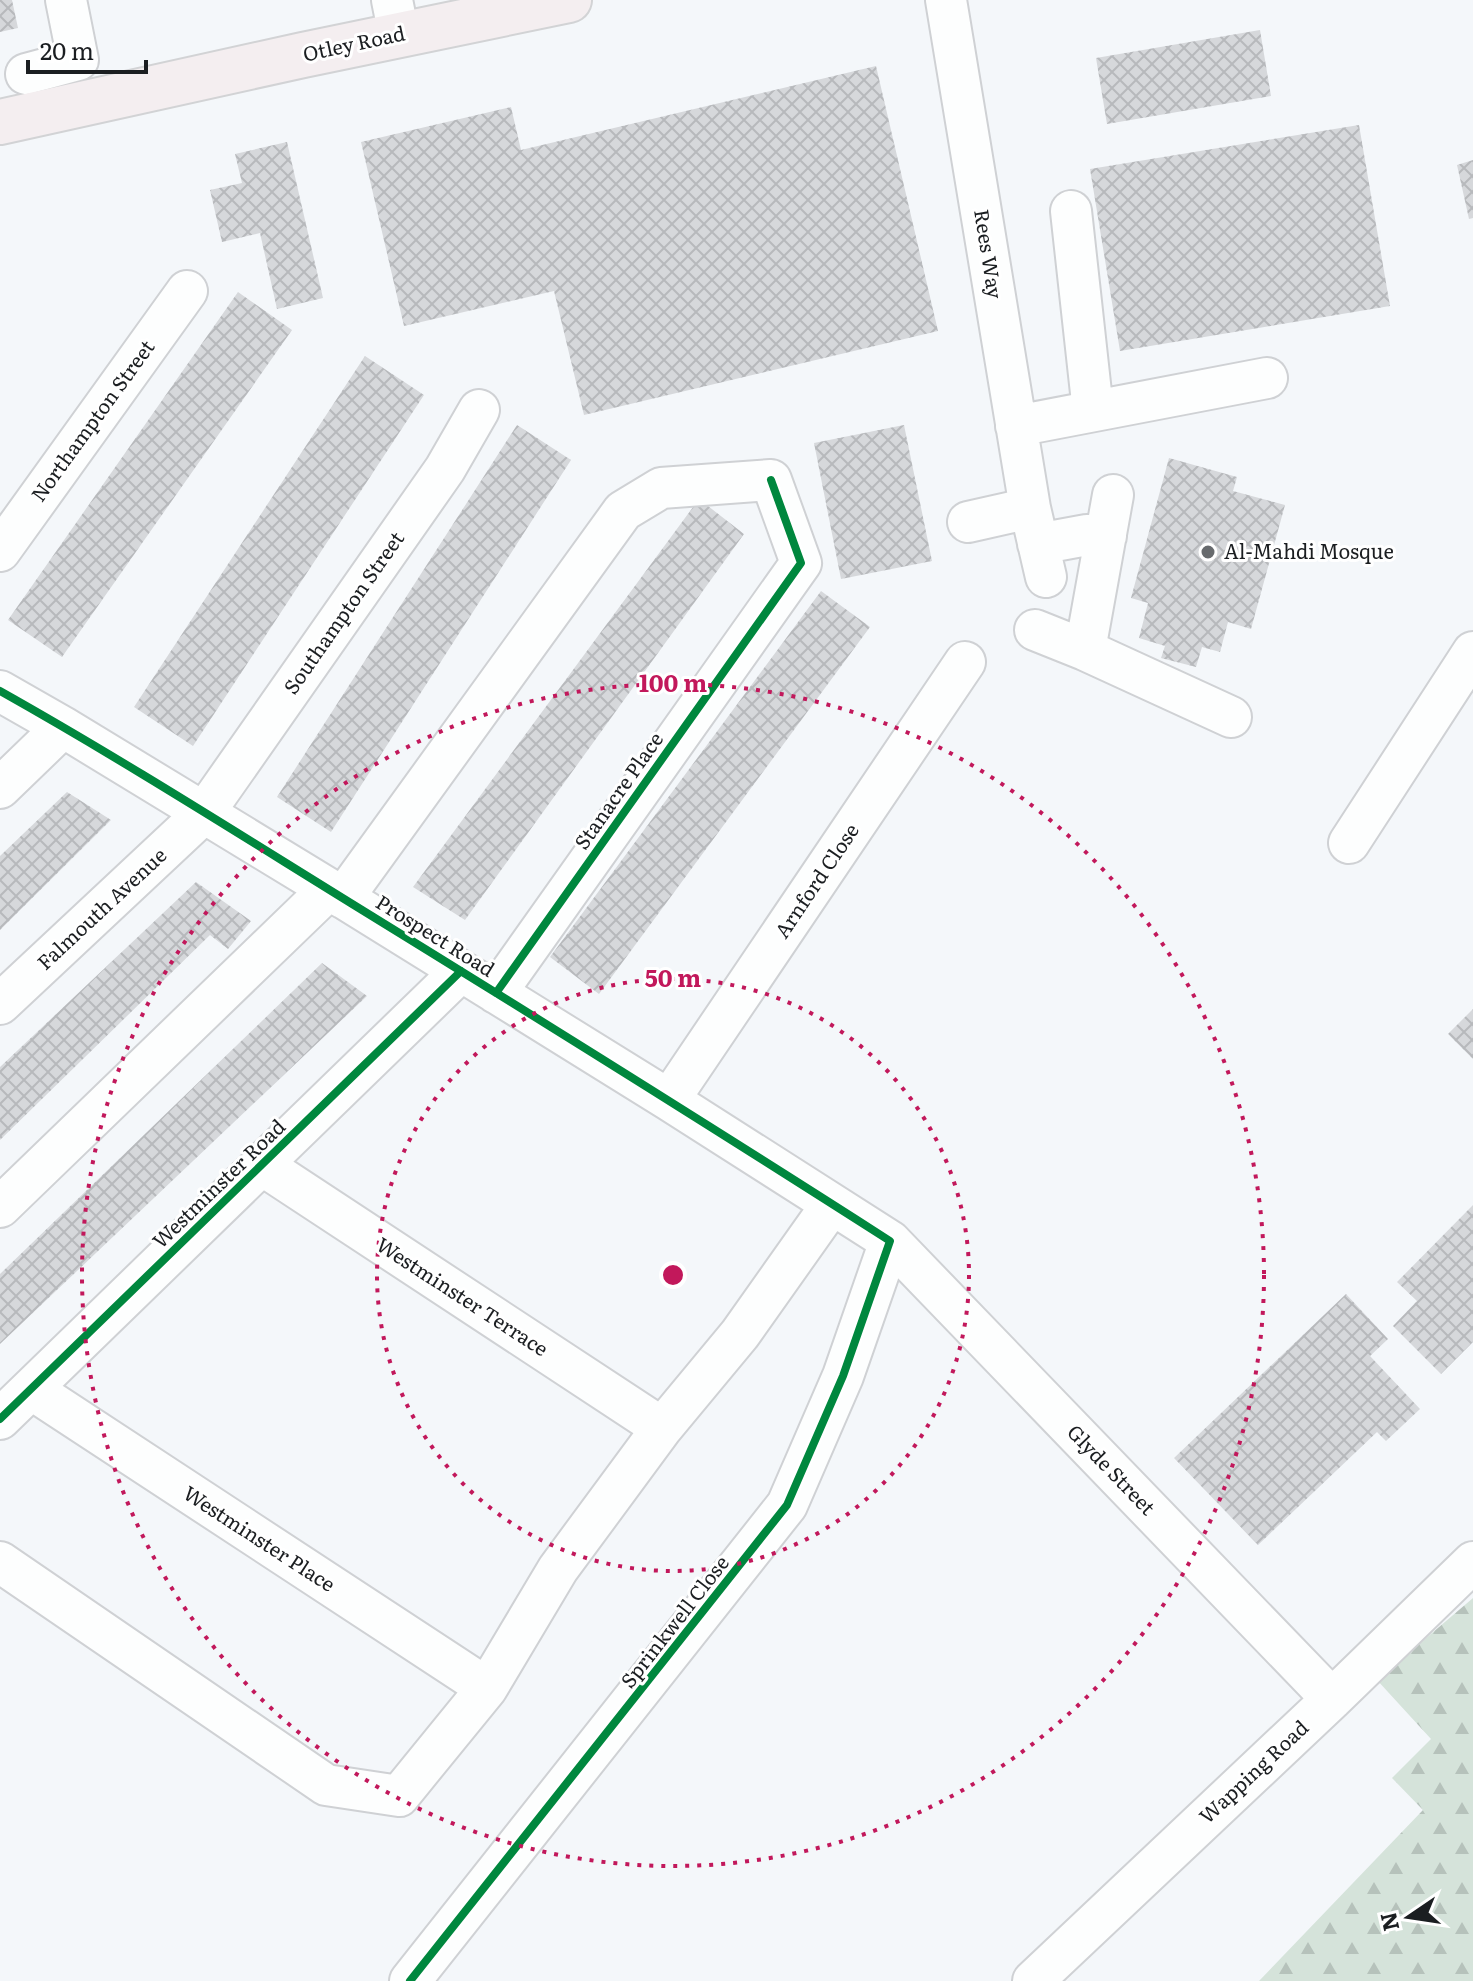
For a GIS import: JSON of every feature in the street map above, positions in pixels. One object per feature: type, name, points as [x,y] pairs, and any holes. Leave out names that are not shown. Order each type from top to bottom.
[{"type":"main road","name":"Otley Road","points":[[0,122],[395,17],[569,0]]},
{"type":"street","points":[[26,74],[78,60],[66,0]]},
{"type":"street","name":"Rees Way","points":[[946,0],[1038,543]]},
{"type":"street","points":[[1071,211],[1093,411]]},
{"type":"street","name":"Northampton Street","points":[[0,551],[187,291]]},
{"type":"street","points":[[1016,426],[1267,378]]},
{"type":"street","name":"Southampton Street","points":[[204,813],[445,469],[479,410]]},
{"type":"street","name":"Stanacre Place","points":[[336,894],[623,511],[661,488],[771,480],[801,563],[496,993]]},
{"type":"street","points":[[1085,650],[1113,495]]},
{"type":"street","points":[[968,522],[1038,543],[1087,535],[1106,536]]},
{"type":"street","points":[[1035,630],[1231,717]]},
{"type":"street","points":[[1349,843],[1431,734],[1473,652]]},
{"type":"street","name":"Arnford Close","points":[[669,1100],[965,662]]},
{"type":"street","name":"Prospect Road","points":[[0,691],[461,971],[890,1241]]},
{"type":"street","points":[[0,788],[63,727]]},
{"type":"street","name":"Falmouth Avenue","points":[[0,1004],[204,813]]},
{"type":"street","points":[[0,1207],[336,894]]},
{"type":"street","name":"Westminster Road","points":[[0,1419],[461,971]]},
{"type":"street","name":"Westminster Terrace","points":[[262,1165],[662,1428]]},
{"type":"street","points":[[0,1562],[326,1785],[399,1796],[487,1688],[558,1569],[662,1428],[740,1334],[832,1204]]},
{"type":"street","name":"Glyde Street","points":[[890,1241],[1332,1699]]},
{"type":"street","name":"Sprinkwell Close","points":[[410,1981],[787,1505],[843,1376],[890,1241]]},
{"type":"street","name":"Westminster Place","points":[[31,1389],[487,1688]]},
{"type":"street","name":"Wapping Road","points":[[1033,1981],[1473,1562]]},
{"type":"green space","points":[[1473,1598],[1473,1981],[1259,1981],[1423,1810],[1392,1778],[1431,1739],[1377,1680]]},
{"type":"building","points":[[0,0],[12,0],[18,28],[0,32]]},
{"type":"building","points":[[1260,30],[1271,96],[1107,124],[1096,58]]},
{"type":"building","points":[[876,66],[938,331],[584,415],[554,291],[404,326],[361,142],[511,107],[521,150]]},
{"type":"building","points":[[1359,125],[1390,306],[1120,351],[1090,169]]},
{"type":"building","points":[[287,142],[323,298],[277,309],[260,233],[222,242],[210,190],[242,183],[235,154]]},
{"type":"building","points":[[1473,160],[1473,218],[1469,219],[1457,165]]},
{"type":"building","points":[[238,292],[292,330],[62,657],[8,620]]},
{"type":"building","points":[[365,356],[424,395],[193,746],[134,707]]},
{"type":"building","points":[[517,425],[571,460],[331,832],[277,797]]},
{"type":"building","points":[[904,425],[932,561],[841,579],[814,443]]},
{"type":"building","name":"Al‐Mahdi Mosque","points":[[1169,458],[1237,477],[1233,491],[1285,505],[1251,629],[1228,622],[1220,652],[1202,647],[1196,667],[1161,658],[1165,646],[1139,638],[1148,603],[1131,598]]},
{"type":"building","points":[[699,499],[744,534],[465,920],[413,887]]},
{"type":"building","points":[[821,591],[870,627],[599,994],[550,957]]},
{"type":"building","points":[[67,792],[111,820],[0,930],[0,856]]},
{"type":"building","points":[[196,882],[251,921],[228,949],[210,935],[0,1140],[0,1067]]},
{"type":"building","points":[[322,963],[367,996],[0,1344],[0,1274]]},
{"type":"building","points":[[1473,1009],[1473,1059],[1448,1034]]},
{"type":"building","points":[[1473,1205],[1473,1342],[1441,1374],[1393,1326],[1417,1301],[1397,1282]]},
{"type":"building","points":[[1346,1294],[1388,1339],[1370,1356],[1420,1409],[1386,1441],[1377,1432],[1258,1545],[1174,1458]]},
{"type":"cycle path","points":[[496,993],[801,563],[771,480]]},
{"type":"cycle path","points":[[0,691],[227,826],[890,1241],[843,1376],[787,1505],[410,1981]]},
{"type":"cycle path","points":[[0,1419],[461,971]]},
{"type":"place","name":"Al‐Mahdi Mosque","points":[[1208,552]]}]
